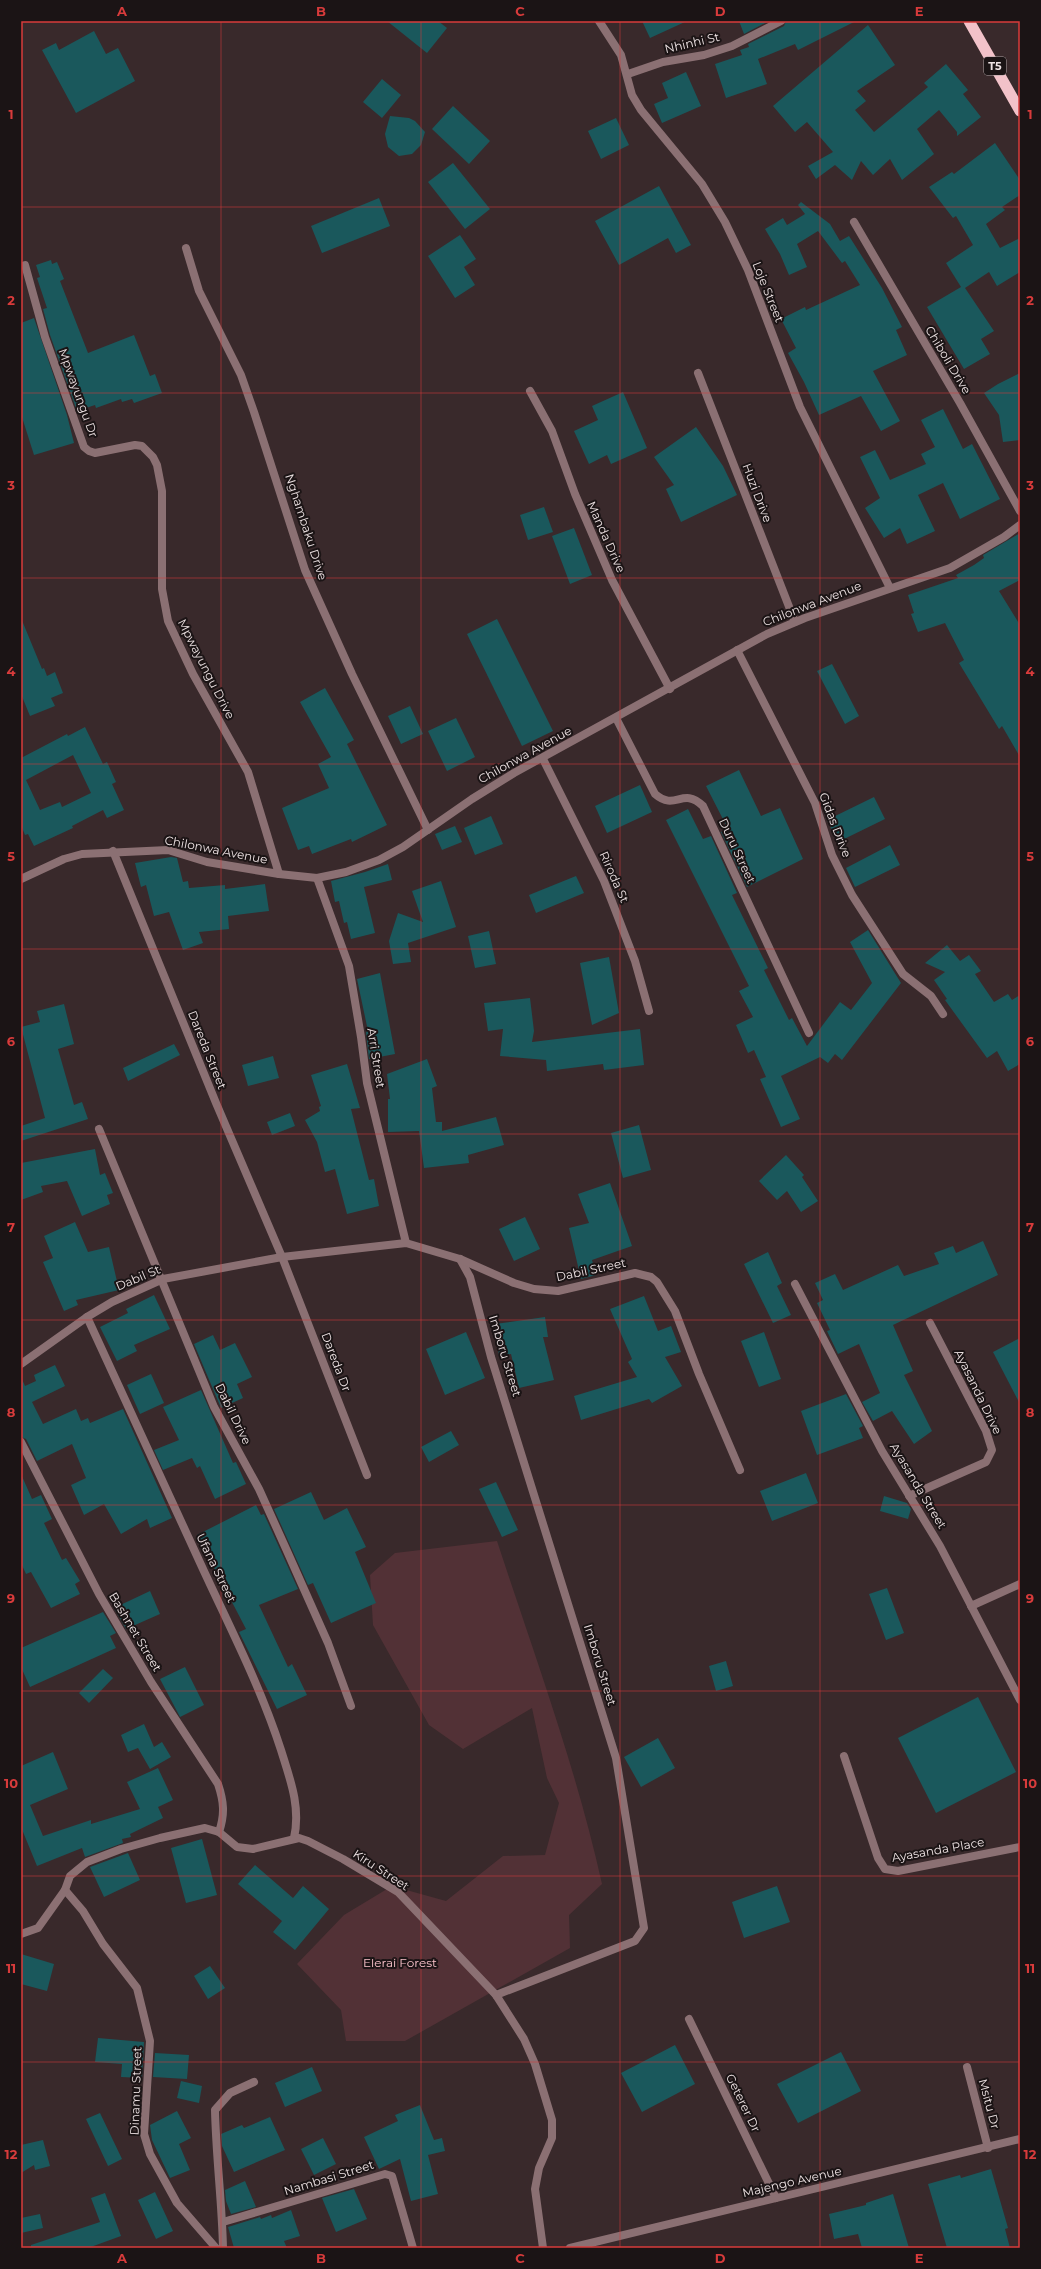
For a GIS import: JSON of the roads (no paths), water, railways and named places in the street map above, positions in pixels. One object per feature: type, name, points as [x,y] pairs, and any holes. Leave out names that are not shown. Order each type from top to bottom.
[{"type":"highway","name":"T5","points":[[969,21],[1020,112]]},
{"type":"street","name":"Loje Street","points":[[599,21],[621,55],[628,74],[632,95],[640,110],[702,184],[725,222],[748,270],[800,407],[890,588]]},
{"type":"street","name":"Nhinhi St","points":[[628,74],[663,62],[704,55],[725,48],[781,21]]},
{"type":"street","name":"Chiboli Drive","points":[[854,222],[960,403],[1020,511]]},
{"type":"street","name":"Nghambaku Drive","points":[[186,248],[199,291],[240,375],[249,397],[305,570],[352,674],[428,830]]},
{"type":"street","name":"Mpwayungu Dr","points":[[25,265],[45,337],[84,447],[95,453],[135,445],[142,446],[153,457],[157,466]]},
{"type":"street","name":"Huzi Drive","points":[[698,373],[795,622]]},
{"type":"street","name":"Manda Drive","points":[[530,391],[552,431],[574,494],[612,580],[670,689]]},
{"type":"street","name":"Mpwayungu Drive","points":[[157,466],[162,490],[162,589],[168,621],[193,674],[248,772],[279,874]]},
{"type":"street","name":"Chilonwa Avenue","points":[[21,879],[72,856],[113,852],[168,850],[207,862],[279,874],[318,878],[346,872],[379,860],[403,847],[472,799],[737,650],[795,622],[950,568],[1004,537],[1020,525]]},
{"type":"street","name":"Gidas Drive","points":[[737,650],[815,803],[832,855],[852,895],[903,974],[931,996],[943,1014]]},
{"type":"street","name":"Duru Street","points":[[616,718],[655,794],[663,801],[674,801],[686,797],[695,799],[703,806],[809,1033]]},
{"type":"street","name":"Riroda St","points":[[543,759],[604,881],[635,961],[649,1011]]},
{"type":"street","name":"Dareda Street","points":[[113,852],[216,1103],[282,1257]]},
{"type":"street","name":"Arri Street","points":[[318,878],[349,966],[367,1083],[406,1243]]},
{"type":"street","name":"Dabil Drive","points":[[99,1129],[163,1279],[214,1407],[259,1489],[328,1643],[351,1706]]},
{"type":"street","name":"Dabil Street","points":[[282,1257],[406,1243],[460,1259],[514,1283],[534,1289],[558,1290],[636,1273],[651,1277],[661,1287],[675,1310],[699,1374],[740,1470]]},
{"type":"street","name":"Dabil St","points":[[21,1364],[87,1317],[112,1302],[163,1279],[282,1257]]},
{"type":"street","name":"Dareda Dr","points":[[282,1257],[367,1476]]},
{"type":"street","name":"Imboru Street","points":[[460,1259],[470,1277],[491,1357],[616,1758],[644,1928],[634,1941],[496,1995]]},
{"type":"street","name":"Ayasanda Street","points":[[795,1284],[882,1451],[940,1546],[1020,1700]]},
{"type":"street","name":"Ufana Street","points":[[87,1317],[198,1558],[220,1601],[260,1693],[277,1739],[296,1802],[297,1826],[294,1838]]},
{"type":"street","name":"Ayasanda Drive","points":[[909,1496],[986,1462],[992,1450],[986,1431],[930,1323]]},
{"type":"street","name":"Bashnet Street","points":[[21,1442],[99,1594],[151,1682],[218,1784],[224,1803],[224,1819],[220,1832]]},
{"type":"street","points":[[971,1606],[1020,1584]]},
{"type":"street","name":"Ayasanda Place","points":[[844,1756],[878,1858],[885,1869],[898,1871],[1020,1847]]},
{"type":"street","points":[[21,1934],[38,1928],[65,1890],[70,1876],[87,1862],[121,1849],[205,1828],[220,1832],[234,1846],[244,1849],[262,1848],[294,1838]]},
{"type":"street","name":"Kiru Street","points":[[294,1838],[315,1844],[398,1892],[496,1995],[524,2038],[540,2079],[552,2120],[552,2138],[539,2168],[535,2189],[543,2248]]},
{"type":"street","name":"Dinamu Street","points":[[65,1890],[83,1911],[103,1944],[138,1988],[150,2041],[144,2134],[150,2154],[177,2203],[216,2248]]},
{"type":"street","name":"Geterer Dr","points":[[689,2019],[776,2198]]},
{"type":"street","name":"Msitu Dr","points":[[967,2067],[988,2148]]},
{"type":"street","points":[[223,2248],[216,2154],[215,2110],[230,2093],[254,2082]]},
{"type":"street","name":"Majengo Avenue","points":[[570,2248],[988,2148],[1020,2139]]},
{"type":"street","name":"Nambasi Street","points":[[222,2222],[385,2174],[392,2176],[397,2187],[413,2248]]},
{"type":"park label","name":"Elerai Forest","points":[[400,1963]]}]
